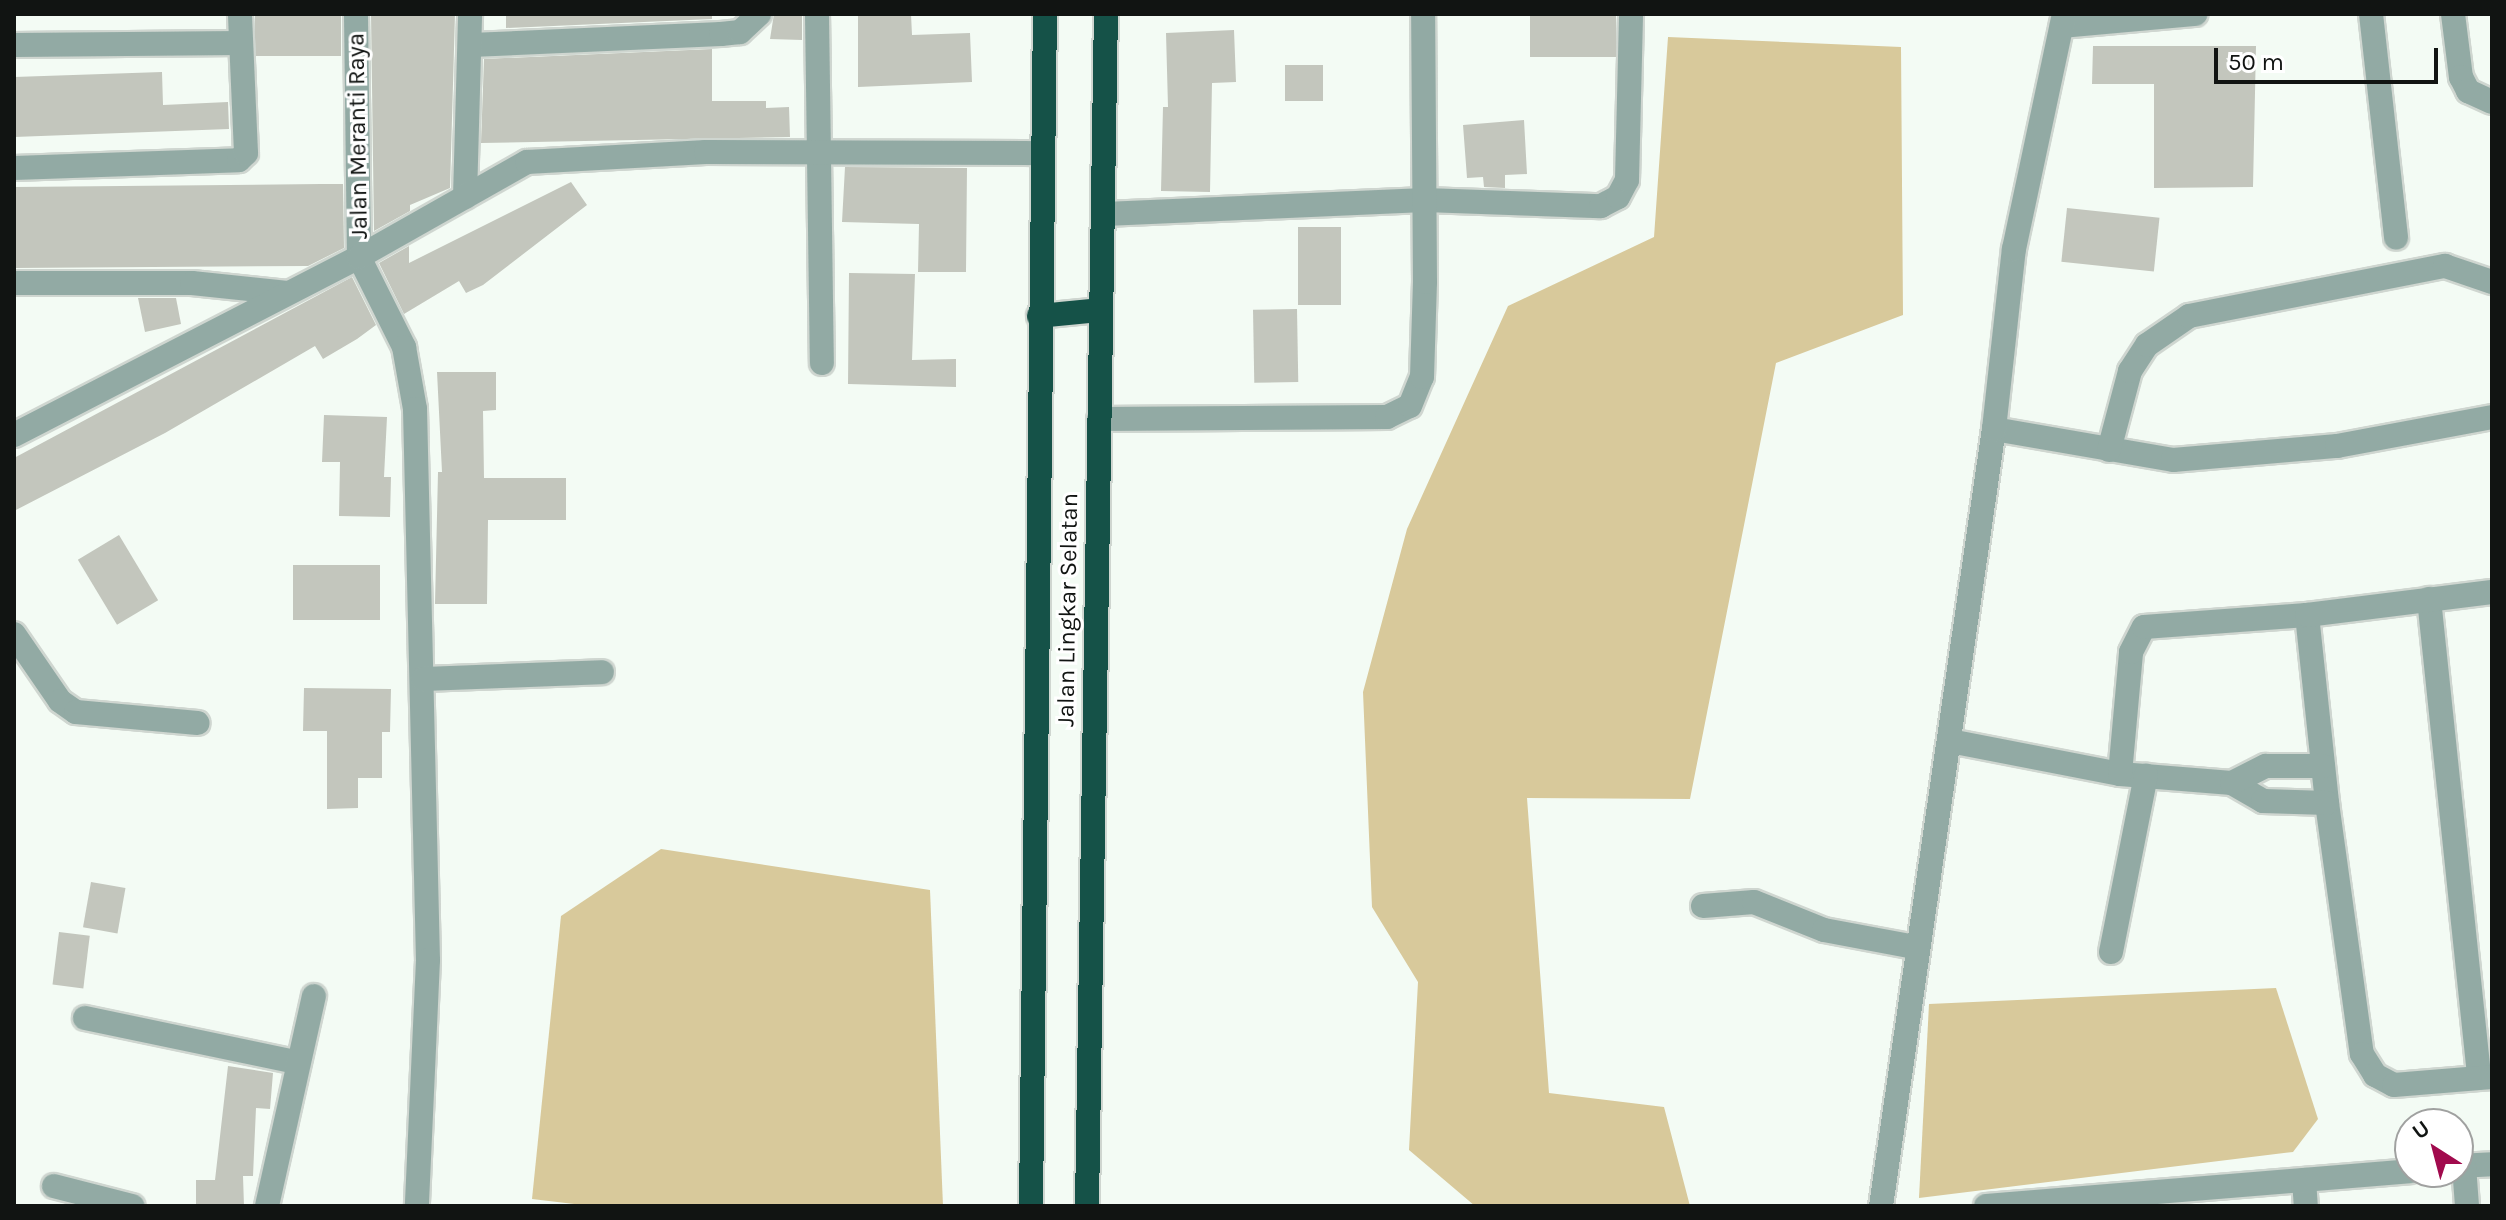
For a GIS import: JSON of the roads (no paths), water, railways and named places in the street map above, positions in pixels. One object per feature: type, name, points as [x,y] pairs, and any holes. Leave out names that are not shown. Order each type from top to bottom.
[{"type":"highway","name":"Jalan Lingkar Selatan","points":[[1031,1206],[1039,316],[1045,14]]},
{"type":"highway","name":"Jalan Lingkar Selatan","points":[[1087,1206],[1106,14]]},
{"type":"highway","points":[[1039,316],[1100,310]]},
{"type":"street","points":[[14,168],[239,160],[246,153],[240,14]]},
{"type":"street","name":"Jalan Meranti Raya","points":[[356,14],[359,257]]},
{"type":"street","points":[[465,197],[470,14]]},
{"type":"street","points":[[471,45],[740,32],[759,14]]},
{"type":"street","points":[[817,14],[822,363]]},
{"type":"street","points":[[1099,419],[1387,417],[1410,406],[1422,377],[1425,200],[1423,14]]},
{"type":"street","points":[[1105,214],[1425,200],[1601,206],[1618,197],[1627,180],[1631,14]]},
{"type":"street","points":[[1881,1206],[1915,947],[1950,741],[1994,429],[2014,249],[2063,20],[2195,14]]},
{"type":"street","points":[[2371,14],[2396,238]]},
{"type":"street","points":[[2453,14],[2461,77],[2468,91],[2492,102]]},
{"type":"street","points":[[14,45],[240,43]]},
{"type":"street","points":[[14,435],[359,257],[527,162],[706,152],[1043,153]]},
{"type":"street","points":[[359,257],[404,347],[415,409],[428,960],[417,1206]]},
{"type":"street","points":[[2109,450],[2124,388],[2137,358],[2159,335],[2189,316],[2445,266],[2492,282]]},
{"type":"street","points":[[14,283],[192,283],[288,293]]},
{"type":"street","points":[[1994,429],[2173,460],[2337,446],[2492,417]]},
{"type":"street","points":[[2120,774],[2131,652],[2144,627],[2307,615],[2492,592]]},
{"type":"street","points":[[2307,615],[2327,803],[2362,1054],[2369,1067],[2394,1085],[2486,1077],[2429,599]]},
{"type":"street","points":[[14,634],[60,701],[76,712],[198,723]]},
{"type":"street","points":[[423,679],[602,672]]},
{"type":"street","points":[[1950,741],[2120,774],[2232,783],[2263,801],[2327,803]]},
{"type":"street","points":[[2232,783],[2266,766],[2323,766]]},
{"type":"street","points":[[2111,952],[2146,775]]},
{"type":"street","points":[[1703,906],[1754,902],[1824,930],[1915,947]]},
{"type":"street","points":[[267,1206],[296,1062],[314,996]]},
{"type":"street","points":[[85,1018],[296,1062]]},
{"type":"street","points":[[1986,1206],[2151,1200],[2304,1180],[2394,1172]]},
{"type":"street","points":[[2304,1180],[2306,1206]]},
{"type":"street","points":[[54,1186],[132,1206]]}]
